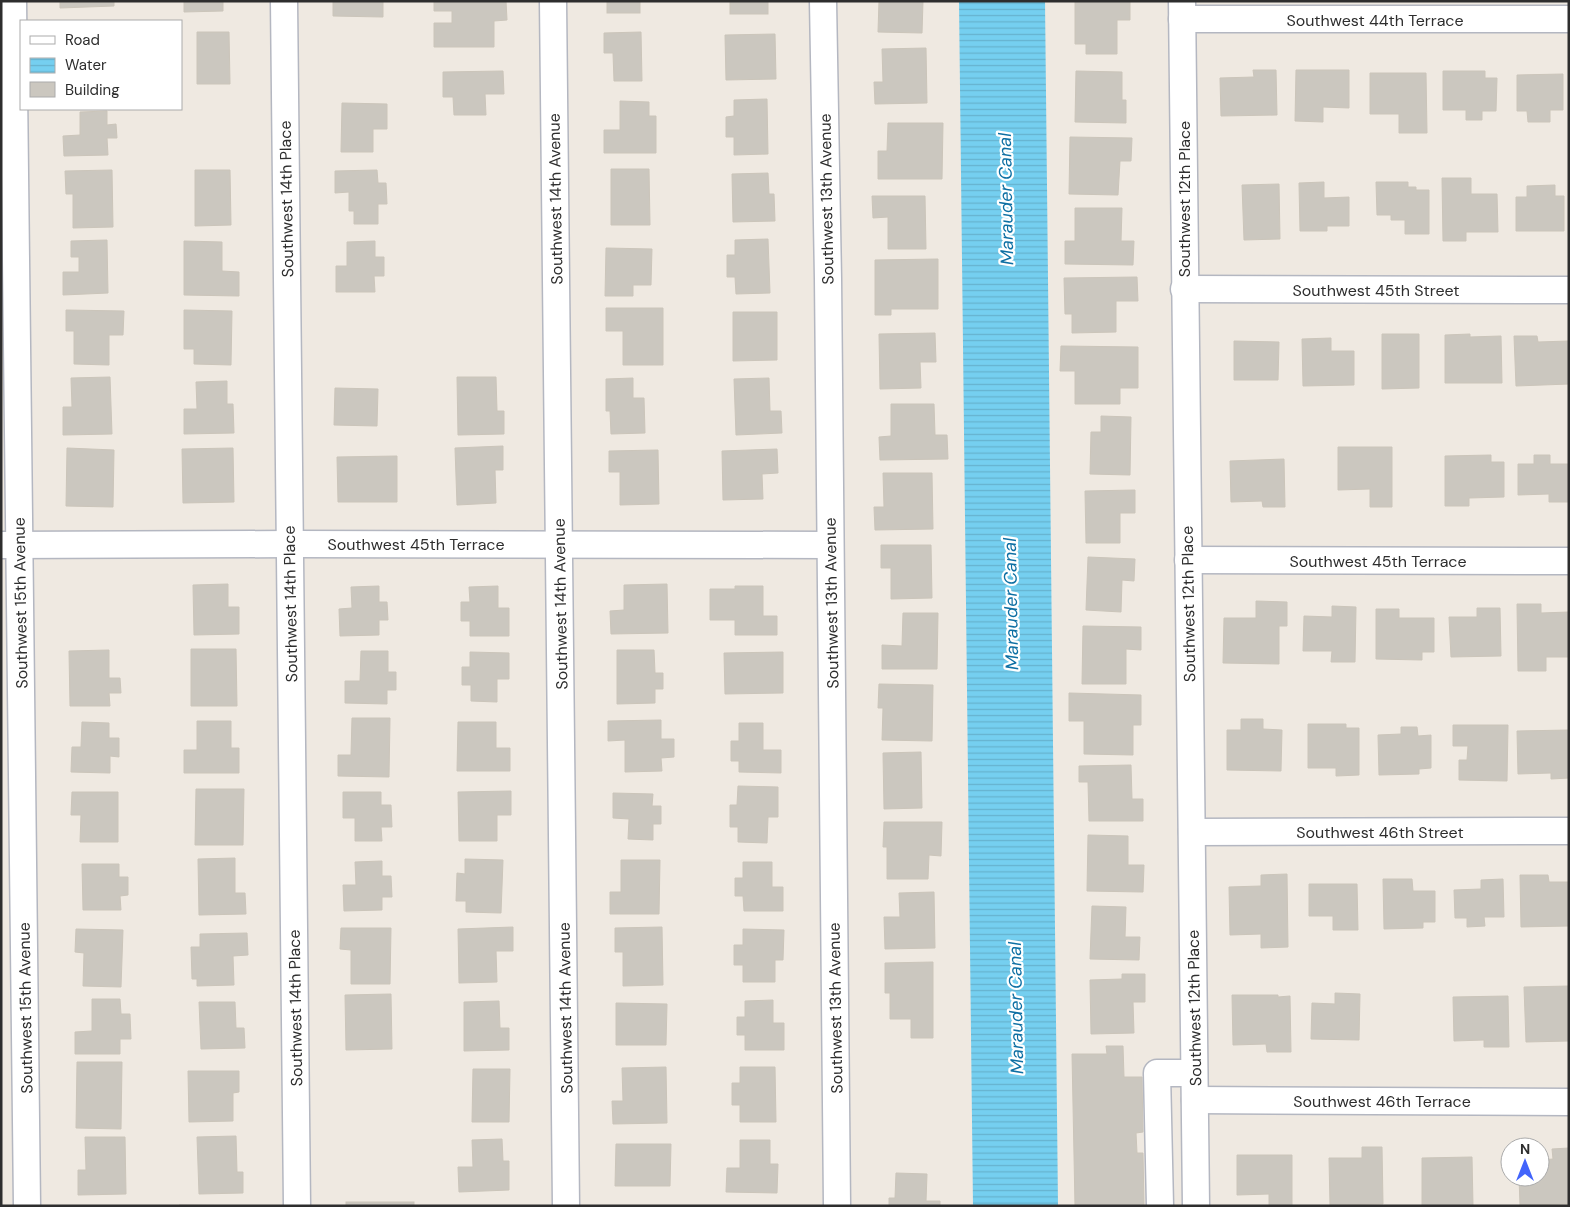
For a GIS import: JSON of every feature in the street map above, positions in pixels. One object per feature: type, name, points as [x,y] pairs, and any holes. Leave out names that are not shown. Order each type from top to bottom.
[{"type":"street","name":"Southwest 15th Avenue","points":[[13,1],[10,545],[27,1206]]},
{"type":"street","name":"Southwest 14th Place","points":[[284,1],[297,1206]]},
{"type":"street","name":"Southwest 14th Avenue","points":[[553,1],[567,1145],[566,1206]]},
{"type":"street","name":"Southwest 13th Avenue","points":[[823,1],[837,1206]]},
{"type":"street","name":"Southwest 44th Terrace","points":[[1182,10],[1569,19]]},
{"type":"street","name":"Southwest 12th Place","points":[[1182,10],[1196,1206]]},
{"type":"street","name":"Southwest 45th Street","points":[[1184,289],[1569,290]]},
{"type":"street","name":"Southwest 45th Terrace","points":[[10,545],[830,545]]},
{"type":"street","name":"Southwest 45th Terrace","points":[[1188,560],[1569,561]]},
{"type":"street","name":"Southwest 46th Street","points":[[1192,832],[1569,831]]},
{"type":"street","points":[[1160,1206],[1157,1073],[1194,1073]]},
{"type":"street","name":"Southwest 46th Terrace","points":[[1194,1100],[1569,1102]]},
{"type":"water","name":"Marauder Canal","points":[[959,1],[1045,1],[1058,1206],[973,1206]]},
{"type":"building","points":[[60,1],[114,1],[114,6],[60,8]]},
{"type":"building","points":[[184,1],[223,1],[223,11],[184,12]]},
{"type":"building","points":[[333,1],[383,1],[383,17],[333,16]]},
{"type":"building","points":[[434,1],[506,1],[507,20],[494,21],[494,47],[434,47],[434,23],[452,23],[452,11],[434,11]]},
{"type":"building","points":[[607,1],[640,1],[640,13],[607,13]]},
{"type":"building","points":[[730,1],[768,1],[768,14],[730,14]]},
{"type":"building","points":[[879,1],[923,1],[922,33],[878,32]]},
{"type":"building","points":[[1075,1],[1130,1],[1130,20],[1117,20],[1117,54],[1086,54],[1086,44],[1075,44]]},
{"type":"building","points":[[197,32],[229,32],[230,84],[197,84]]},
{"type":"building","points":[[641,32],[642,81],[614,81],[613,53],[604,53],[604,33]]},
{"type":"building","points":[[775,34],[776,79],[726,80],[725,35]]},
{"type":"building","points":[[926,48],[927,103],[875,104],[874,82],[883,82],[882,49]]},
{"type":"building","points":[[1253,70],[1276,70],[1277,115],[1221,116],[1220,78],[1254,77]]},
{"type":"building","points":[[1296,70],[1349,70],[1349,108],[1323,107],[1323,122],[1295,121]]},
{"type":"building","points":[[503,71],[504,94],[485,94],[486,115],[454,115],[453,97],[443,97],[443,72]]},
{"type":"building","points":[[1076,71],[1122,72],[1122,100],[1126,100],[1126,123],[1075,122]]},
{"type":"building","points":[[1443,71],[1485,71],[1485,78],[1497,78],[1496,111],[1482,111],[1482,120],[1466,120],[1466,110],[1443,110]]},
{"type":"building","points":[[1370,73],[1426,73],[1427,133],[1399,133],[1399,114],[1370,114]]},
{"type":"building","points":[[1563,74],[1563,110],[1550,110],[1550,122],[1528,122],[1527,111],[1517,111],[1517,75]]},
{"type":"building","points":[[767,99],[768,154],[734,155],[734,137],[726,137],[726,117],[734,116],[734,100]]},
{"type":"building","points":[[620,101],[649,102],[649,116],[656,116],[656,153],[604,153],[604,130],[620,130]]},
{"type":"building","points":[[342,103],[387,104],[387,129],[373,129],[373,152],[341,152]]},
{"type":"building","points":[[107,111],[107,125],[116,124],[117,138],[107,138],[108,155],[64,156],[63,136],[80,135],[80,112]]},
{"type":"building","points":[[888,123],[943,123],[942,179],[878,179],[878,151],[887,151]]},
{"type":"building","points":[[1070,137],[1132,138],[1131,161],[1120,161],[1118,195],[1069,194]]},
{"type":"building","points":[[611,169],[649,169],[650,225],[611,225]]},
{"type":"building","points":[[112,170],[113,227],[73,228],[73,194],[66,194],[65,171]]},
{"type":"building","points":[[195,170],[230,170],[231,225],[195,226]]},
{"type":"building","points":[[377,170],[378,183],[386,183],[387,204],[378,204],[378,224],[354,224],[354,211],[349,211],[349,192],[335,193],[335,171]]},
{"type":"building","points":[[768,173],[769,194],[774,194],[775,221],[733,222],[732,174]]},
{"type":"building","points":[[1442,178],[1471,178],[1471,194],[1497,194],[1498,232],[1466,232],[1466,241],[1443,241]]},
{"type":"building","points":[[1324,182],[1324,198],[1349,197],[1349,226],[1327,226],[1327,231],[1300,231],[1299,183]]},
{"type":"building","points":[[1376,182],[1408,182],[1408,187],[1416,187],[1416,190],[1429,190],[1429,234],[1405,234],[1405,220],[1391,220],[1391,215],[1377,215]]},
{"type":"building","points":[[1279,184],[1280,239],[1244,240],[1242,185]]},
{"type":"building","points":[[1555,185],[1555,196],[1564,196],[1564,231],[1516,231],[1516,197],[1527,197],[1527,186]]},
{"type":"building","points":[[872,196],[925,196],[926,249],[888,249],[888,217],[873,218]]},
{"type":"building","points":[[1075,208],[1122,208],[1121,241],[1134,241],[1133,265],[1065,264],[1065,241],[1075,241]]},
{"type":"building","points":[[768,239],[770,293],[736,294],[735,277],[727,277],[727,255],[735,255],[735,240]]},
{"type":"building","points":[[107,240],[108,293],[63,295],[63,272],[79,272],[79,257],[71,257],[71,241]]},
{"type":"building","points":[[184,241],[222,242],[222,271],[239,272],[239,296],[184,295]]},
{"type":"building","points":[[375,241],[375,257],[384,257],[384,276],[374,276],[375,292],[336,292],[336,266],[347,266],[347,242]]},
{"type":"building","points":[[606,248],[652,249],[651,285],[633,285],[633,296],[605,296]]},
{"type":"building","points":[[938,259],[938,309],[891,309],[891,315],[875,315],[875,260]]},
{"type":"building","points":[[1137,277],[1138,301],[1116,301],[1116,332],[1072,333],[1072,314],[1065,314],[1064,278]]},
{"type":"building","points":[[606,308],[663,308],[663,365],[623,365],[623,331],[606,331]]},
{"type":"building","points":[[66,310],[124,311],[123,335],[109,335],[109,365],[74,364],[74,331],[66,331]]},
{"type":"building","points":[[184,310],[232,311],[231,365],[194,364],[194,349],[184,349]]},
{"type":"building","points":[[733,312],[777,312],[777,360],[733,361]]},
{"type":"building","points":[[935,333],[936,362],[920,362],[921,388],[880,389],[879,334]]},
{"type":"building","points":[[1382,334],[1419,334],[1419,388],[1382,389]]},
{"type":"building","points":[[1470,334],[1470,337],[1501,336],[1502,383],[1445,383],[1445,335]]},
{"type":"building","points":[[1514,336],[1537,336],[1538,342],[1569,341],[1569,384],[1516,386]]},
{"type":"building","points":[[1331,338],[1331,351],[1354,351],[1354,385],[1303,386],[1302,339]]},
{"type":"building","points":[[1234,341],[1279,342],[1278,380],[1234,380]]},
{"type":"building","points":[[1061,346],[1138,347],[1138,388],[1120,388],[1120,404],[1075,404],[1075,371],[1060,371]]},
{"type":"building","points":[[110,377],[112,434],[63,435],[63,407],[72,407],[71,378]]},
{"type":"building","points":[[457,377],[496,377],[497,411],[504,411],[504,434],[458,435]]},
{"type":"building","points":[[633,378],[633,398],[644,398],[645,433],[611,434],[610,411],[606,411],[606,379]]},
{"type":"building","points":[[769,378],[770,411],[781,411],[782,433],[736,435],[734,379]]},
{"type":"building","points":[[227,381],[227,404],[233,404],[234,433],[184,434],[184,409],[197,409],[196,382]]},
{"type":"building","points":[[335,388],[378,389],[377,426],[334,425]]},
{"type":"building","points":[[891,404],[934,404],[935,435],[947,435],[948,459],[880,460],[879,437],[891,436]]},
{"type":"building","points":[[1101,416],[1131,417],[1130,475],[1090,474],[1091,432],[1101,432]]},
{"type":"building","points":[[503,446],[503,470],[495,470],[496,503],[457,505],[455,448]]},
{"type":"building","points":[[1338,447],[1392,447],[1392,507],[1370,507],[1370,489],[1338,490]]},
{"type":"building","points":[[67,448],[114,450],[113,507],[66,506]]},
{"type":"building","points":[[233,448],[234,502],[183,503],[182,449]]},
{"type":"building","points":[[777,449],[778,473],[762,474],[763,499],[723,500],[722,451]]},
{"type":"building","points":[[658,450],[659,504],[620,505],[620,472],[609,472],[609,451]]},
{"type":"building","points":[[1491,455],[1491,462],[1504,462],[1504,497],[1469,498],[1469,506],[1445,506],[1445,456]]},
{"type":"building","points":[[1534,455],[1550,455],[1550,464],[1568,464],[1568,502],[1549,502],[1549,494],[1518,495],[1518,464],[1534,464]]},
{"type":"building","points":[[397,456],[397,502],[338,502],[337,457]]},
{"type":"building","points":[[1284,459],[1285,507],[1263,507],[1262,501],[1231,502],[1230,461]]},
{"type":"building","points":[[883,473],[932,473],[933,529],[875,530],[874,507],[884,507]]},
{"type":"building","points":[[1135,490],[1135,513],[1120,513],[1120,543],[1086,543],[1085,491]]},
{"type":"building","points":[[881,545],[931,545],[932,598],[891,599],[891,568],[881,568]]},
{"type":"building","points":[[1088,557],[1135,559],[1134,581],[1122,580],[1121,612],[1086,610]]},
{"type":"building","points":[[228,584],[228,607],[239,607],[239,634],[194,635],[193,585]]},
{"type":"building","points":[[667,584],[668,633],[611,634],[610,611],[624,610],[624,585]]},
{"type":"building","points":[[379,586],[379,602],[387,602],[388,620],[379,620],[379,635],[340,636],[339,609],[352,608],[351,587]]},
{"type":"building","points":[[498,586],[498,608],[509,608],[509,636],[470,636],[470,621],[461,621],[461,602],[470,602],[469,587]]},
{"type":"building","points":[[735,586],[763,586],[763,616],[777,616],[777,635],[735,635],[735,620],[710,620],[710,589],[735,589]]},
{"type":"building","points":[[1256,601],[1287,602],[1287,626],[1279,626],[1279,664],[1223,663],[1224,618],[1256,618]]},
{"type":"building","points":[[1517,604],[1541,604],[1541,613],[1569,612],[1569,657],[1546,657],[1546,671],[1518,671]]},
{"type":"building","points":[[1332,606],[1356,607],[1355,662],[1331,662],[1332,651],[1303,651],[1304,616],[1332,617]]},
{"type":"building","points":[[1477,608],[1500,608],[1501,656],[1451,657],[1449,617],[1477,617]]},
{"type":"building","points":[[1376,609],[1399,609],[1399,618],[1434,618],[1434,652],[1422,652],[1422,660],[1376,659]]},
{"type":"building","points":[[903,613],[938,613],[937,669],[882,669],[882,645],[902,646]]},
{"type":"building","points":[[1083,626],[1141,627],[1141,650],[1126,649],[1126,684],[1082,684]]},
{"type":"building","points":[[191,649],[236,649],[237,706],[191,706]]},
{"type":"building","points":[[109,650],[109,678],[120,678],[121,693],[109,693],[110,706],[70,706],[69,651]]},
{"type":"building","points":[[617,650],[654,650],[655,673],[663,673],[663,689],[655,689],[655,703],[617,704]]},
{"type":"building","points":[[361,651],[388,651],[388,672],[396,672],[396,690],[387,690],[387,704],[345,703],[345,681],[360,681]]},
{"type":"building","points":[[470,652],[509,653],[509,679],[497,679],[497,702],[471,701],[471,685],[462,685],[462,667],[470,667]]},
{"type":"building","points":[[783,652],[783,693],[725,694],[724,653]]},
{"type":"building","points":[[879,684],[933,685],[932,741],[882,740],[883,708],[878,708]]},
{"type":"building","points":[[1069,693],[1141,695],[1141,725],[1133,725],[1133,755],[1084,754],[1084,721],[1069,721]]},
{"type":"building","points":[[352,718],[390,718],[389,777],[338,776],[338,755],[351,755]]},
{"type":"building","points":[[1241,719],[1263,719],[1263,729],[1282,730],[1281,771],[1227,770],[1227,730],[1241,730]]},
{"type":"building","points":[[661,720],[661,739],[674,739],[674,757],[661,758],[662,771],[625,772],[625,740],[608,741],[608,721]]},
{"type":"building","points":[[197,721],[231,721],[231,748],[239,748],[239,773],[184,773],[184,750],[197,750]]},
{"type":"building","points":[[82,722],[109,723],[109,738],[119,738],[119,757],[110,756],[110,773],[71,772],[72,747],[81,747]]},
{"type":"building","points":[[458,722],[496,722],[496,748],[510,748],[510,771],[457,771]]},
{"type":"building","points":[[739,723],[763,723],[763,750],[781,750],[781,773],[739,772],[739,761],[731,761],[731,741],[739,741]]},
{"type":"building","points":[[1308,724],[1346,724],[1346,728],[1359,728],[1359,775],[1336,776],[1336,768],[1308,768]]},
{"type":"building","points":[[1453,725],[1508,725],[1507,781],[1459,780],[1459,760],[1467,760],[1468,746],[1453,746]]},
{"type":"building","points":[[1401,727],[1417,727],[1418,736],[1431,735],[1431,768],[1419,769],[1419,774],[1379,775],[1378,735],[1401,734]]},
{"type":"building","points":[[1569,730],[1569,778],[1551,779],[1551,773],[1518,774],[1517,731]]},
{"type":"building","points":[[921,752],[922,808],[884,809],[883,753]]},
{"type":"building","points":[[1131,765],[1132,799],[1143,799],[1143,821],[1089,821],[1088,782],[1079,782],[1079,766]]},
{"type":"building","points":[[738,786],[778,787],[778,817],[768,817],[767,843],[738,842],[738,827],[730,827],[730,805],[737,805]]},
{"type":"building","points":[[196,789],[244,789],[243,845],[195,845]]},
{"type":"building","points":[[511,791],[511,815],[497,815],[497,841],[459,841],[458,792]]},
{"type":"building","points":[[72,792],[118,792],[118,842],[80,842],[81,815],[71,815]]},
{"type":"building","points":[[343,792],[381,792],[381,805],[391,805],[392,827],[381,827],[382,841],[355,841],[355,818],[343,818]]},
{"type":"building","points":[[613,793],[653,794],[652,806],[661,806],[661,824],[653,824],[653,840],[628,839],[629,819],[613,818]]},
{"type":"building","points":[[884,822],[942,822],[941,856],[929,855],[928,879],[887,879],[887,847],[883,847]]},
{"type":"building","points":[[1088,835],[1128,836],[1128,865],[1144,865],[1143,892],[1087,891]]},
{"type":"building","points":[[235,858],[235,893],[245,893],[246,914],[199,915],[198,859]]},
{"type":"building","points":[[465,859],[503,860],[501,913],[466,912],[466,901],[456,901],[457,873],[465,874]]},
{"type":"building","points":[[621,860],[660,860],[659,914],[610,914],[610,892],[621,892]]},
{"type":"building","points":[[382,861],[382,876],[391,876],[392,897],[382,897],[382,910],[344,911],[343,885],[356,885],[355,862]]},
{"type":"building","points":[[743,862],[772,862],[772,887],[783,887],[783,911],[744,911],[743,896],[735,896],[735,878],[743,878]]},
{"type":"building","points":[[82,864],[119,864],[119,877],[128,877],[128,895],[120,896],[121,910],[83,910]]},
{"type":"building","points":[[1287,874],[1288,947],[1261,948],[1261,934],[1230,935],[1229,887],[1261,886],[1261,875]]},
{"type":"building","points":[[1520,875],[1548,875],[1549,882],[1569,882],[1569,926],[1521,927]]},
{"type":"building","points":[[1383,879],[1412,879],[1413,891],[1435,891],[1435,922],[1423,922],[1423,928],[1384,929]]},
{"type":"building","points":[[1503,879],[1504,917],[1484,917],[1485,926],[1467,927],[1467,918],[1455,918],[1454,890],[1481,889],[1481,880]]},
{"type":"building","points":[[1309,884],[1357,884],[1358,930],[1333,930],[1333,916],[1309,916]]},
{"type":"building","points":[[934,892],[935,948],[885,949],[884,917],[900,917],[899,893]]},
{"type":"building","points":[[1092,906],[1126,907],[1125,937],[1140,937],[1139,960],[1090,959]]},
{"type":"building","points":[[513,927],[513,951],[496,951],[497,982],[459,983],[458,929]]},
{"type":"building","points":[[662,927],[663,985],[623,986],[623,952],[615,952],[615,928]]},
{"type":"building","points":[[341,928],[391,928],[390,984],[351,984],[351,950],[340,949]]},
{"type":"building","points":[[76,929],[123,930],[121,987],[83,986],[84,953],[75,952]]},
{"type":"building","points":[[743,929],[784,930],[783,960],[775,960],[775,982],[743,982],[743,965],[734,965],[734,945],[743,945]]},
{"type":"building","points":[[247,933],[248,955],[233,956],[234,985],[197,986],[197,979],[192,979],[191,947],[200,947],[200,934]]},
{"type":"building","points":[[933,962],[933,1038],[911,1038],[911,1019],[890,1019],[890,993],[885,993],[885,963]]},
{"type":"building","points":[[1122,974],[1145,974],[1145,1002],[1133,1002],[1134,1033],[1091,1034],[1090,980],[1122,979]]},
{"type":"building","points":[[1569,986],[1569,1041],[1526,1042],[1524,987]]},
{"type":"building","points":[[1335,993],[1360,994],[1359,1040],[1311,1039],[1312,1003],[1335,1004]]},
{"type":"building","points":[[391,994],[392,1049],[346,1050],[345,995]]},
{"type":"building","points":[[1232,995],[1290,996],[1291,1052],[1267,1052],[1266,1044],[1233,1045]]},
{"type":"building","points":[[1508,996],[1509,1047],[1484,1047],[1484,1040],[1454,1041],[1453,997]]},
{"type":"building","points":[[92,999],[120,999],[121,1014],[130,1014],[131,1039],[120,1039],[120,1054],[75,1054],[75,1032],[92,1031]]},
{"type":"building","points":[[773,1000],[773,1023],[784,1023],[784,1050],[745,1050],[745,1035],[737,1035],[737,1017],[745,1017],[745,1001]]},
{"type":"building","points":[[499,1001],[500,1028],[509,1028],[509,1050],[464,1051],[464,1002]]},
{"type":"building","points":[[199,1002],[235,1002],[236,1028],[244,1028],[245,1048],[201,1049]]},
{"type":"building","points":[[616,1003],[667,1004],[666,1045],[616,1045]]},
{"type":"building","points":[[1106,1046],[1123,1046],[1124,1077],[1142,1077],[1143,1132],[1136,1133],[1137,1153],[1143,1153],[1144,1206],[1075,1206],[1072,1054],[1107,1054]]},
{"type":"building","points":[[77,1062],[122,1062],[121,1129],[76,1128]]},
{"type":"building","points":[[666,1067],[667,1123],[613,1124],[612,1101],[623,1101],[622,1068]]},
{"type":"building","points":[[740,1067],[775,1067],[776,1122],[740,1122],[740,1105],[732,1105],[732,1083],[740,1083]]},
{"type":"building","points":[[473,1069],[510,1069],[509,1122],[472,1122]]},
{"type":"building","points":[[188,1071],[239,1071],[239,1092],[233,1093],[233,1121],[189,1122]]},
{"type":"building","points":[[236,1136],[237,1172],[243,1172],[243,1193],[199,1194],[197,1137]]},
{"type":"building","points":[[85,1137],[125,1137],[126,1194],[78,1195],[78,1170],[86,1170]]},
{"type":"building","points":[[502,1139],[503,1161],[509,1161],[509,1190],[459,1192],[458,1167],[473,1167],[472,1140]]},
{"type":"building","points":[[740,1140],[770,1140],[770,1164],[778,1164],[777,1193],[726,1192],[727,1168],[740,1168]]},
{"type":"building","points":[[616,1144],[671,1144],[670,1186],[615,1186]]},
{"type":"building","points":[[1362,1147],[1382,1147],[1383,1204],[1330,1205],[1329,1158],[1362,1158]]},
{"type":"building","points":[[1569,1148],[1569,1204],[1520,1205],[1519,1187],[1550,1187],[1550,1159],[1553,1159],[1552,1149]]},
{"type":"building","points":[[1237,1155],[1292,1155],[1292,1206],[1269,1206],[1269,1194],[1237,1195]]},
{"type":"building","points":[[1472,1157],[1473,1206],[1422,1206],[1422,1158]]},
{"type":"building","points":[[896,1173],[927,1174],[926,1201],[940,1201],[940,1206],[889,1206],[889,1198],[895,1198]]},
{"type":"building","points":[[346,1202],[414,1202],[414,1206],[346,1206]]},
{"type":"building","points":[[179,1205],[249,1206],[179,1206]]}]
